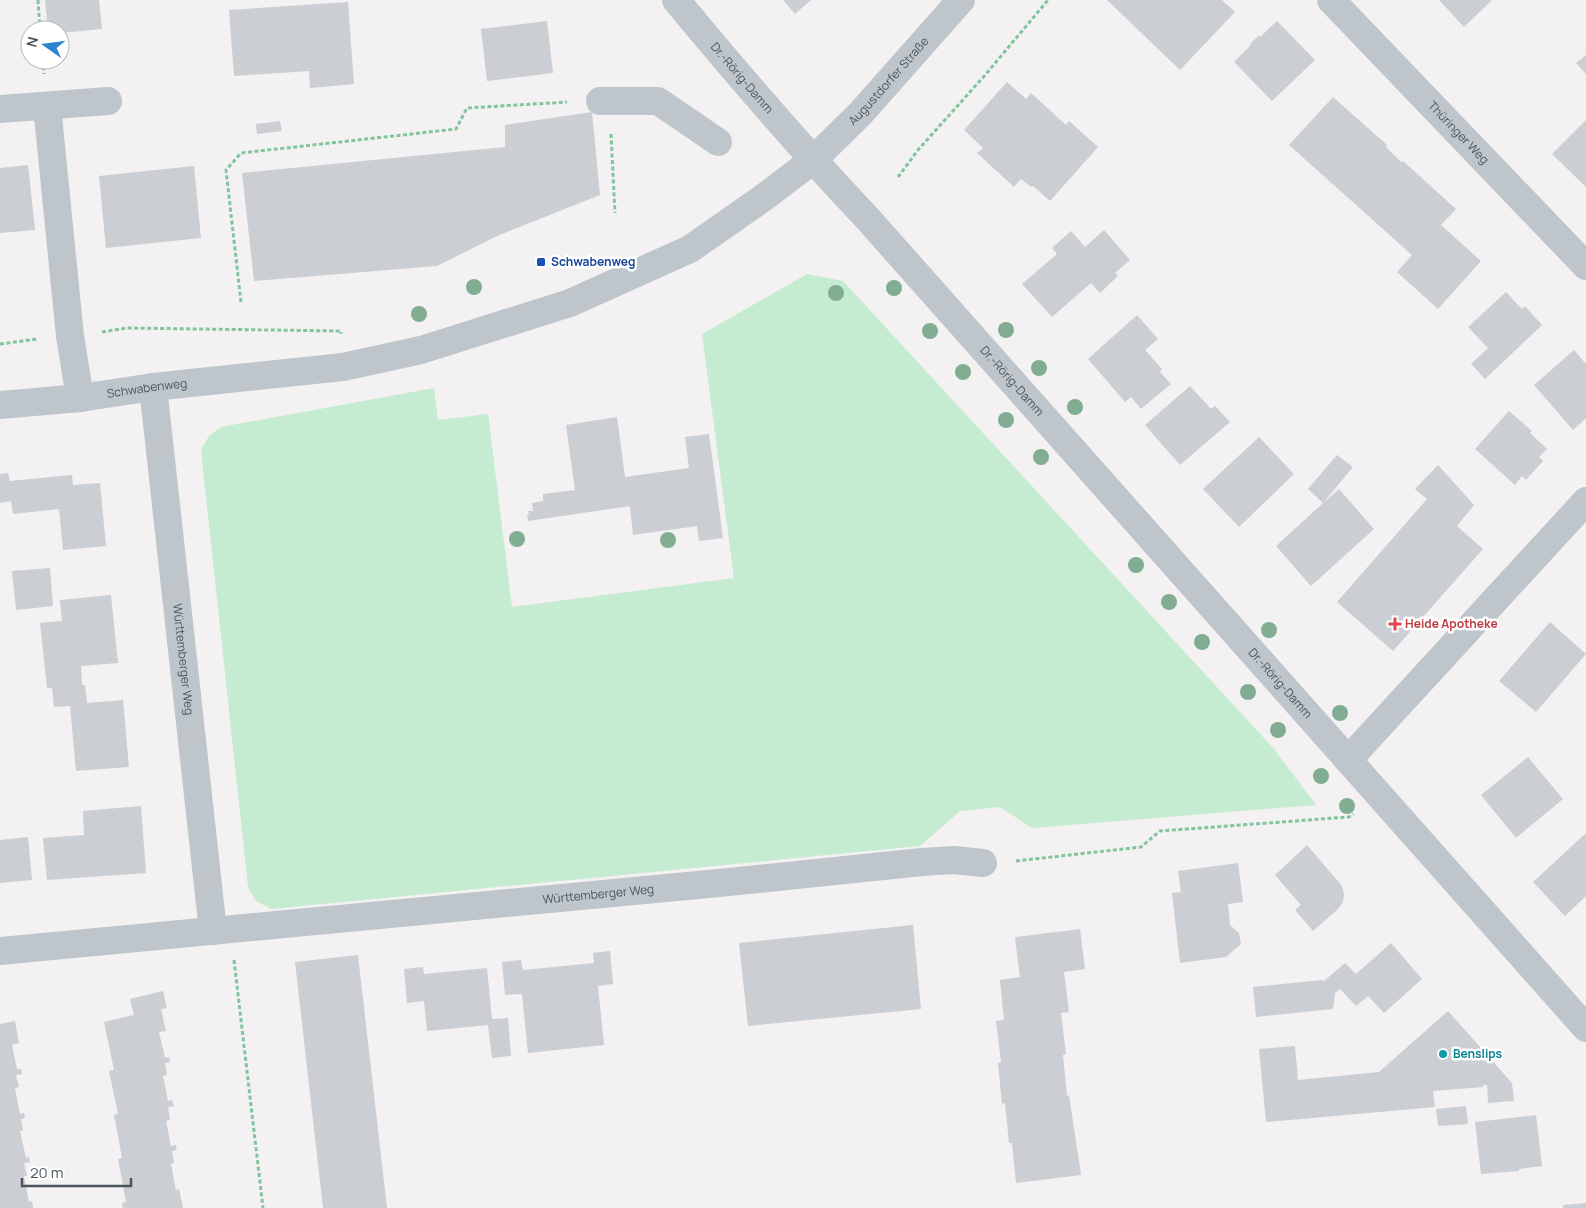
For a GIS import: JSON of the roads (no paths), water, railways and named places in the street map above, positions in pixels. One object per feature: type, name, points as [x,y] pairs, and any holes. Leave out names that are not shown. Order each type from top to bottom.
[{"type":"street","name":"Dr.-Rörig-Damm","points":[[676,0],[812,160],[868,218],[1586,1028]]},
{"type":"street","name":"Augustdorfer Straße","points":[[812,160],[860,114],[961,0]]},
{"type":"street","name":"Thüringer Weg","points":[[1331,0],[1586,266]]},
{"type":"street","points":[[0,108],[108,101]]},
{"type":"street","points":[[600,101],[658,101],[718,142]]},
{"type":"street","points":[[47,106],[70,336],[80,398]]},
{"type":"street","name":"Schwabenweg","points":[[0,406],[80,398],[153,387],[343,368],[421,350],[570,303],[690,249],[763,198],[812,160]]},
{"type":"street","name":"Württemberger Weg","points":[[153,387],[222,930]]},
{"type":"street","points":[[1348,760],[1586,501]]},
{"type":"street","name":"Württemberger Weg","points":[[0,951],[922,862],[954,860],[983,862]]},
{"type":"place","name":"Schwabenweg","points":[[541,262]]},
{"type":"place","name":"Heide Apotheke","points":[[1395,624]]},
{"type":"place","name":"Benslips","points":[[1443,1054]]}]
